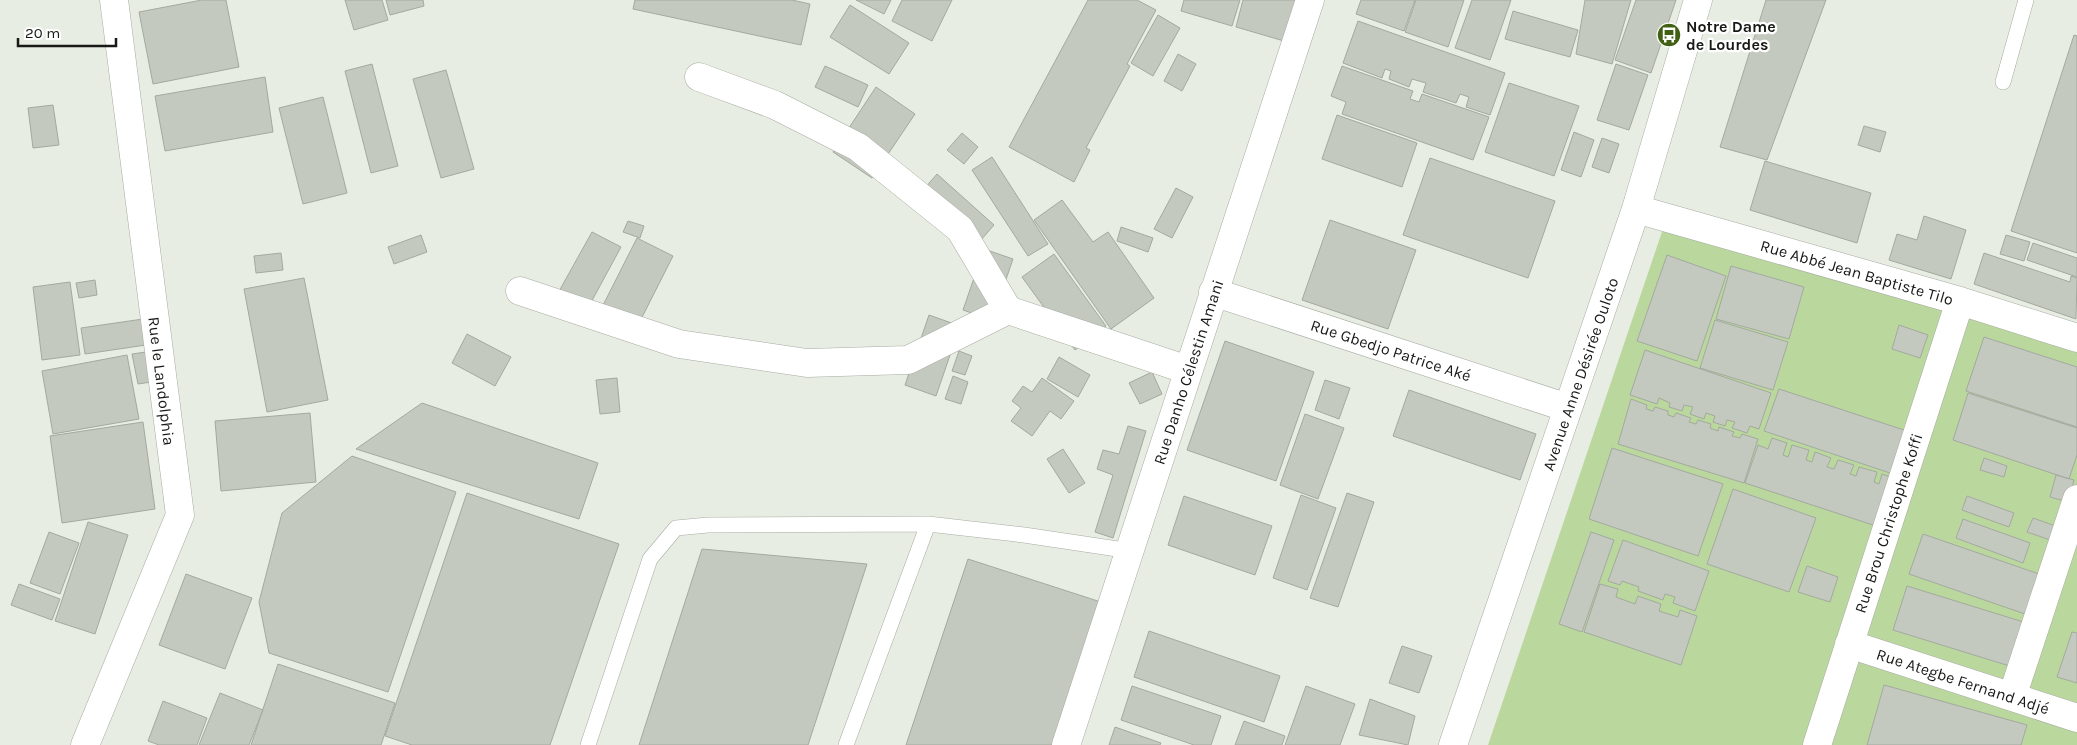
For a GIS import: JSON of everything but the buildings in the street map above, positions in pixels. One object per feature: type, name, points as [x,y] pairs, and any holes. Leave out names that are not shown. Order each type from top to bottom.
[{"type":"street","name":"Rue le Landolphia","points":[[85,745],[180,515],[114,0]]},
{"type":"street","name":"Rue Danho Célestin Amani","points":[[1066,745],[1310,0]]},
{"type":"street","name":"Avenue Anne Désirée Ouloto","points":[[1453,745],[1636,209],[1698,0]]},
{"type":"street","points":[[699,77],[775,105],[858,147],[960,229],[1008,310],[1188,370]]},
{"type":"street","name":"Rue Abbé Jean Baptiste Tilo","points":[[1636,209],[1960,302],[2077,338]]},
{"type":"street","points":[[520,291],[678,344],[807,363],[908,360],[1008,310]]},
{"type":"street","name":"Rue Gbedjo Patrice Aké","points":[[1213,292],[1568,408]]},
{"type":"street","name":"Rue Brou Christophe Koffi","points":[[1817,745],[1960,302]]},
{"type":"street","points":[[2012,697],[2077,500]]},
{"type":"street","name":"Rue Ategbe Fernand Adjé","points":[[1850,644],[2077,718]]},
{"type":"lane","points":[[2003,82],[2026,0]]},
{"type":"lane","points":[[588,745],[650,559],[676,528],[708,524],[928,524],[1024,535],[1130,551]]},
{"type":"lane","points":[[846,745],[928,524]]},
{"type":"green space","points":[[1666,220],[2077,340],[2077,745],[1488,745]]},
{"type":"place","name":"Notre Dame de Lourdes","points":[[1669,35]]}]
